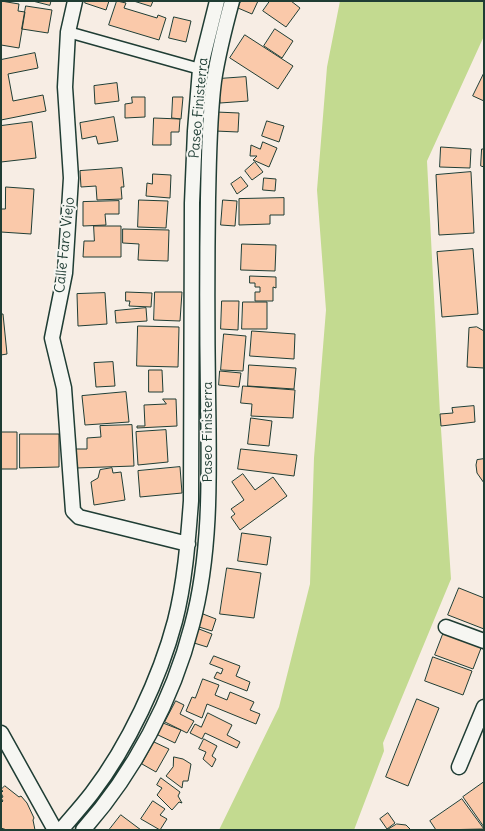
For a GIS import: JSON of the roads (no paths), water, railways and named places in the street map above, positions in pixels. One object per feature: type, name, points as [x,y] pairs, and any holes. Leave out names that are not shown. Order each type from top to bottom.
[{"type":"street","name":"Calle Faro Viejo","points":[[75,1],[68,32],[66,87],[71,178],[65,274],[52,338],[64,388],[73,511],[79,518],[188,544]]},
{"type":"street","name":"Paseo Finisterra","points":[[61,830],[92,792],[114,761],[153,684],[167,647],[175,620],[188,544],[191,501],[192,240],[195,131],[200,69],[216,1]]},
{"type":"street","name":"Paseo Finisterra","points":[[84,830],[121,781],[143,746],[169,692],[193,624],[205,547],[208,495],[208,239],[210,132],[214,81],[232,1]]},
{"type":"street","points":[[68,32],[200,69]]},
{"type":"street","points":[[192,240],[208,239]]},
{"type":"street","points":[[175,620],[193,624]]},
{"type":"street","points":[[446,627],[484,641]]},
{"type":"street","points":[[459,767],[484,707]]},
{"type":"street","points":[[1,733],[54,830]]}]
